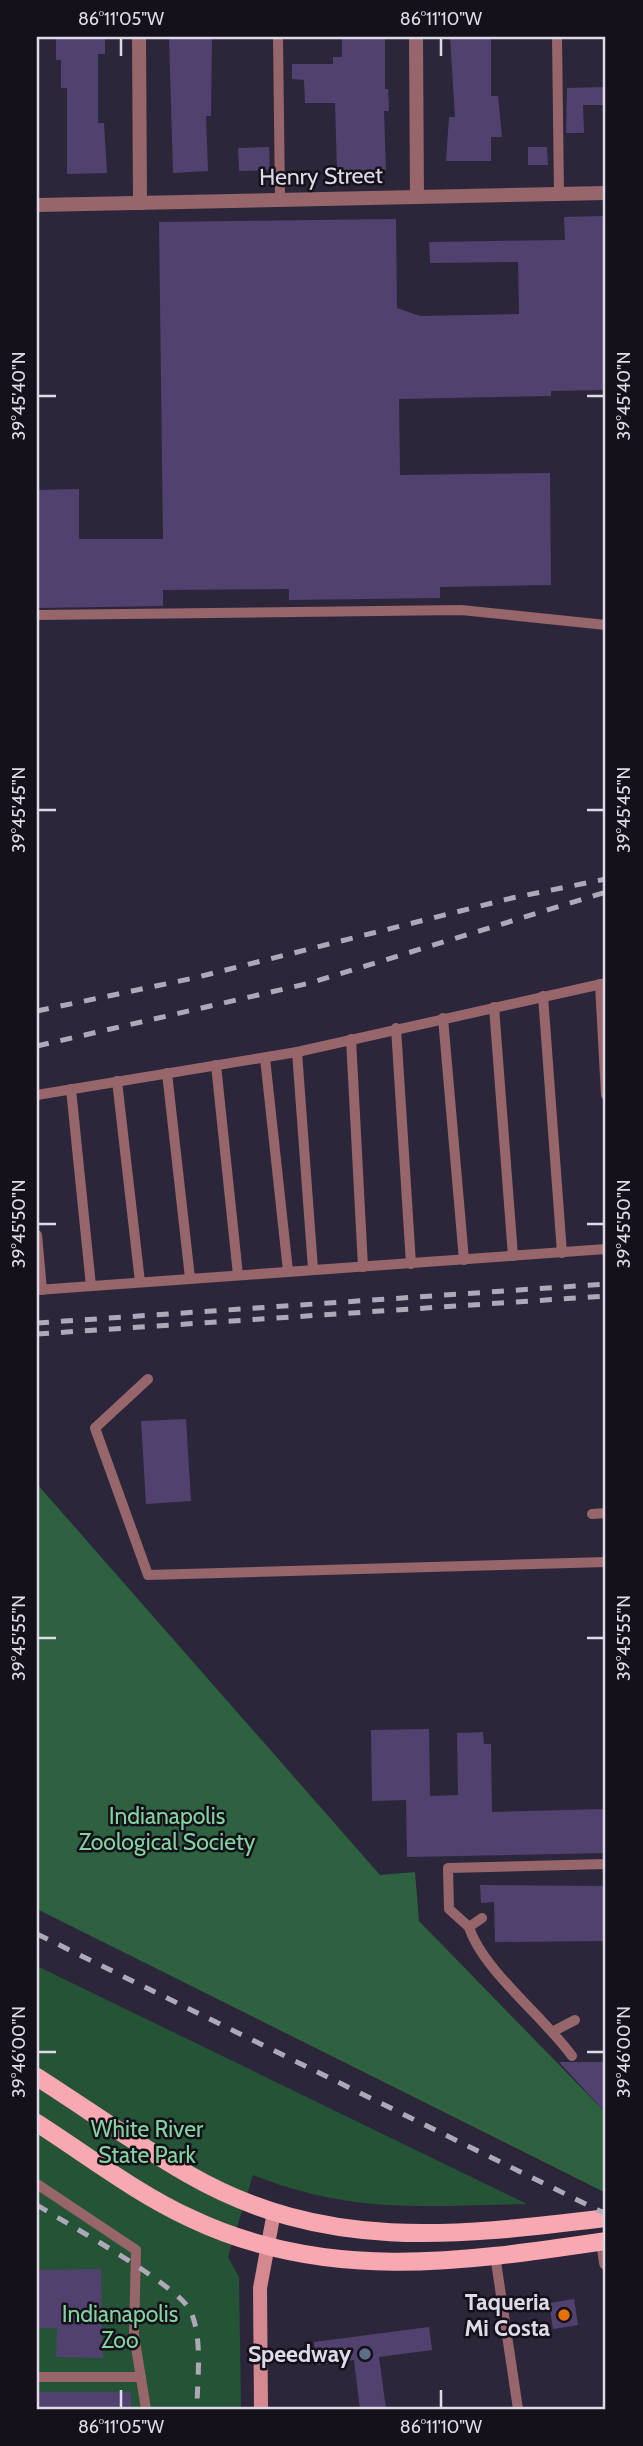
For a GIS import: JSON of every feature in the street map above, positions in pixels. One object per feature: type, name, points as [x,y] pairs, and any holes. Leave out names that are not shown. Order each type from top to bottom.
[{"type":"main road","points":[[37,2077],[189,2175],[274,2212],[347,2229],[414,2235],[484,2232],[606,2218]]},
{"type":"main road","points":[[37,2123],[189,2218],[268,2247],[321,2259],[383,2264],[430,2263],[605,2241]]},
{"type":"main road","points":[[261,2409],[260,2288],[274,2212]]},
{"type":"street","points":[[139,37],[140,203]]},
{"type":"street","points":[[416,37],[417,197]]},
{"type":"street","name":"Henry Street","points":[[37,205],[606,194]]},
{"type":"street","points":[[605,2241],[606,2263]]},
{"type":"lane","points":[[278,37],[280,200]]},
{"type":"lane","points":[[557,37],[559,194]]},
{"type":"lane","points":[[37,615],[461,610],[606,625]]},
{"type":"lane","points":[[37,1095],[298,1052],[603,983],[606,1095]]},
{"type":"lane","points":[[544,996],[562,1252]]},
{"type":"lane","points":[[494,1007],[513,1256]]},
{"type":"lane","points":[[443,1018],[464,1260]]},
{"type":"lane","points":[[396,1028],[411,1264]]},
{"type":"lane","points":[[351,1039],[363,1267]]},
{"type":"lane","points":[[298,1052],[313,1269]]},
{"type":"lane","points":[[265,1058],[288,1271]]},
{"type":"lane","points":[[216,1065],[238,1275]]},
{"type":"lane","points":[[167,1073],[190,1278]]},
{"type":"lane","points":[[117,1082],[140,1282]]},
{"type":"lane","points":[[71,1089],[91,1286]]},
{"type":"lane","points":[[37,1235],[40,1290],[606,1249]]},
{"type":"lane","points":[[148,1379],[95,1428],[148,1575],[606,1562]]},
{"type":"lane","points":[[592,1514],[606,1513]]},
{"type":"lane","points":[[572,2056],[554,2031],[475,1947],[469,1927],[449,1909],[448,1867],[606,1864]]},
{"type":"lane","points":[[469,1927],[482,1918]]},
{"type":"lane","points":[[554,2031],[575,2020]]},
{"type":"lane","points":[[37,2184],[136,2250],[134,2335],[146,2409]]},
{"type":"lane","points":[[495,2255],[518,2409]]},
{"type":"lane","points":[[37,2377],[141,2377]]},
{"type":"green space","name":"Indianapolis Zoological Society","points":[[37,1484],[380,1875],[415,1872],[419,1921],[606,2113],[606,2193],[37,1909]]},
{"type":"green space","name":"White River State Park","points":[[37,1966],[527,2204],[421,2206],[356,2202],[289,2188],[253,2175],[228,2257],[239,2277],[241,2409],[37,2409]]},
{"type":"building","points":[[56,37],[105,37],[105,54],[98,54],[98,123],[104,123],[107,173],[67,174],[67,88],[61,88],[61,60],[56,60]]},
{"type":"building","points":[[169,37],[212,37],[211,116],[206,116],[208,171],[173,173]]},
{"type":"building","points":[[342,37],[385,37],[385,89],[388,89],[389,111],[384,111],[386,170],[337,170],[335,103],[305,103],[304,80],[292,79],[292,64],[333,64],[333,57],[342,57]]},
{"type":"building","points":[[450,37],[491,37],[491,96],[498,96],[502,137],[491,137],[491,161],[446,161],[449,117],[455,117]]},
{"type":"building","points":[[606,87],[606,105],[583,105],[584,133],[566,133],[567,88]]},
{"type":"building","points":[[269,147],[270,170],[239,171],[238,148]]},
{"type":"building","points":[[528,147],[547,147],[548,165],[528,165]]},
{"type":"building","points":[[606,216],[606,390],[551,391],[551,396],[399,399],[400,475],[550,473],[551,585],[440,587],[440,598],[289,600],[289,589],[163,590],[163,606],[37,608],[37,490],[79,489],[79,539],[163,539],[159,222],[396,219],[397,308],[420,316],[519,314],[518,262],[430,263],[429,242],[565,240],[564,217]]},
{"type":"building","points":[[186,1419],[191,1501],[146,1504],[141,1421]]},
{"type":"building","points":[[429,1729],[430,1796],[458,1795],[457,1733],[483,1732],[484,1744],[491,1744],[492,1812],[606,1809],[606,1853],[407,1857],[406,1800],[372,1801],[371,1730]]},
{"type":"building","points":[[480,1885],[606,1886],[606,1941],[495,1942],[494,1902],[481,1903]]},
{"type":"building","points":[[559,2062],[606,2062],[606,2113]]},
{"type":"building","points":[[101,2269],[103,2358],[56,2357],[57,2328],[37,2328],[37,2270]]},
{"type":"building","name":"Taqueria Mi Costa","points":[[574,2299],[578,2325],[553,2329],[549,2303]]},
{"type":"building","points":[[429,2327],[432,2350],[379,2357],[386,2409],[360,2409],[354,2360],[317,2365],[314,2342]]},
{"type":"building","points":[[37,2392],[131,2392],[131,2409],[37,2409]]},
{"type":"railway","points":[[37,1011],[194,978],[512,898],[606,879]]},
{"type":"railway","points":[[37,1046],[310,983],[606,892]]},
{"type":"railway","points":[[37,1323],[606,1284]]},
{"type":"railway","points":[[37,1334],[606,1296]]},
{"type":"railway","points":[[37,1934],[606,2214]]},
{"type":"railway","points":[[37,2205],[167,2287],[191,2312],[197,2335],[197,2409]]},
{"type":"place","name":"Taqueria Mi Costa","points":[[564,2315]]},
{"type":"place","name":"Speedway","points":[[365,2354]]},
{"type":"park label","name":"Indianapolis Zoo","points":[[120,2327]]}]
